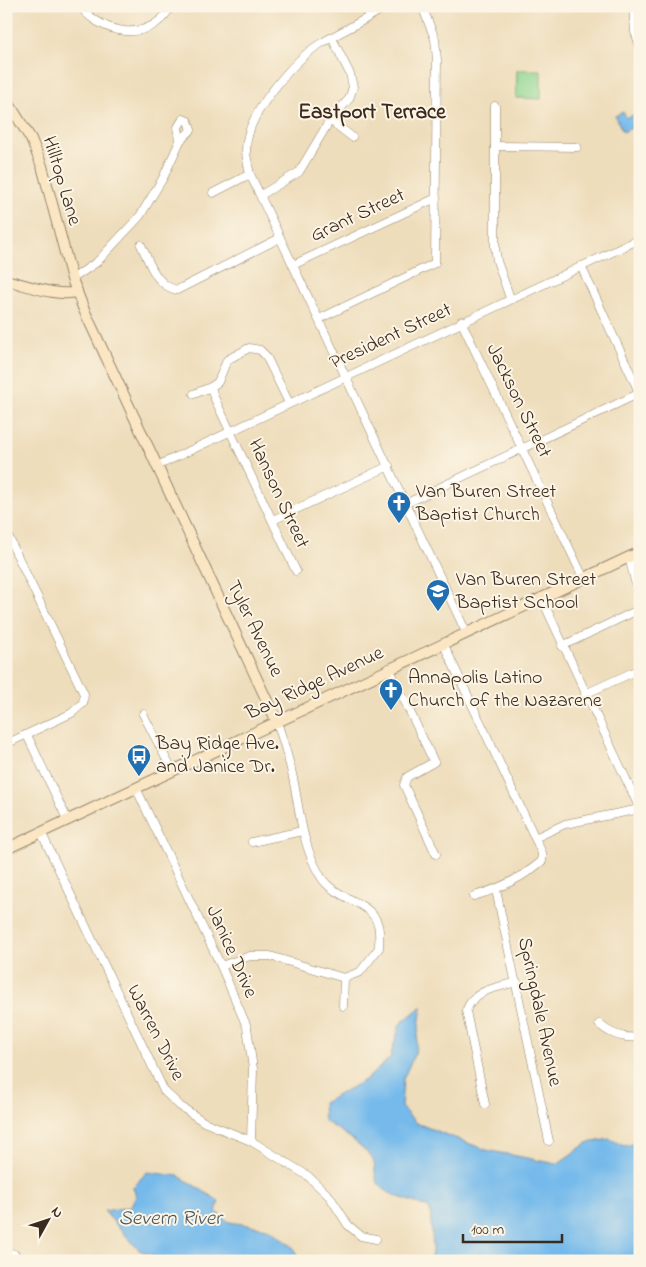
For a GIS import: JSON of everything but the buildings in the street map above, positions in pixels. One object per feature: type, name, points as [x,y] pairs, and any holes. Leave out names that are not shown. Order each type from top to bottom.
[{"type":"street","points":[[6,12],[8,6]]},
{"type":"street","points":[[80,6],[99,24],[126,32],[136,32],[156,23],[167,13],[170,6]]},
{"type":"street","points":[[386,6],[306,54],[275,88],[256,116],[248,135],[246,152],[250,174],[466,632]]},
{"type":"street","points":[[320,319],[434,263],[437,60],[435,39],[422,6]]},
{"type":"street","points":[[633,6],[635,32],[640,46]]},
{"type":"street","points":[[261,195],[299,172],[330,120],[349,100],[353,87],[350,74],[332,38]]},
{"type":"street","name":"Hilltop Lane","points":[[6,99],[31,139],[42,166],[72,279]]},
{"type":"street","points":[[495,106],[495,246],[497,261],[510,298]]},
{"type":"street","points":[[330,120],[352,138]]},
{"type":"street","points":[[72,279],[97,262],[140,216],[163,178],[180,141]]},
{"type":"street","points":[[496,146],[577,147]]},
{"type":"street","points":[[213,192],[250,174]]},
{"type":"street","name":"Grant Street","points":[[293,265],[436,198]]},
{"type":"street","points":[[141,245],[158,279],[166,288],[177,290],[280,238]]},
{"type":"street","name":"President Street","points":[[157,466],[510,298],[640,239]]},
{"type":"street","points":[[406,503],[640,393],[581,266]]},
{"type":"street","name":"Tyler Avenue","points":[[72,279],[102,351],[277,722],[292,776],[302,830],[310,856],[322,879],[336,894],[371,911],[378,924],[379,948],[360,972],[344,978]]},
{"type":"street","points":[[6,280],[71,295],[77,291]]},
{"type":"street","name":"Jackson Street","points":[[462,321],[583,578]]},
{"type":"street","points":[[194,394],[218,382],[227,360],[249,348],[260,350],[266,356],[289,403]]},
{"type":"street","name":"Hanson Street","points":[[211,387],[296,571]]},
{"type":"street","points":[[273,520],[389,466]]},
{"type":"street","points":[[6,532],[84,694],[84,703],[72,714],[6,744]]},
{"type":"street","name":"Bay Ridge Avenue","points":[[6,849],[540,597],[640,552]]},
{"type":"street","points":[[630,557],[640,601]]},
{"type":"street","points":[[535,838],[565,824],[640,809],[540,597]]},
{"type":"street","points":[[562,646],[640,609]]},
{"type":"street","points":[[442,643],[542,853],[542,861],[531,870],[496,890],[474,896]]},
{"type":"street","points":[[389,668],[434,762],[407,777],[404,785],[436,854]]},
{"type":"street","points":[[585,694],[640,669]]},
{"type":"street","points":[[143,714],[172,770]]},
{"type":"street","points":[[27,734],[67,820]]},
{"type":"street","name":"Janice Drive","points":[[136,788],[222,966],[247,1027],[252,1070],[251,1141]]},
{"type":"street","points":[[252,842],[302,830]]},
{"type":"street","name":"Warren Drive","points":[[42,832],[164,1091],[180,1106],[204,1122],[251,1141],[308,1176],[330,1197],[348,1225],[361,1236],[376,1239]]},
{"type":"street","name":"Springdale Avenue","points":[[496,890],[517,982],[549,1141]]},
{"type":"street","points":[[222,966],[250,956],[270,956],[344,978],[342,1006]]},
{"type":"street","points":[[485,1104],[466,1011],[473,997],[479,993],[517,982]]},
{"type":"street","points":[[599,1024],[608,1032],[629,1038],[640,1037]]},
{"type":"street","points":[[6,1252],[14,1254],[22,1261]]},
{"type":"green space","points":[[517,70],[541,70],[541,99],[516,98]]},
{"type":"water","points":[[623,112],[627,118],[640,112],[640,124],[623,132],[615,116]]},
{"type":"water","points":[[422,1006],[415,1053],[403,1079],[401,1107],[416,1123],[486,1150],[557,1164],[587,1143],[610,1139],[624,1146],[640,1142],[640,1261],[430,1261],[433,1247],[430,1209],[382,1188],[375,1175],[373,1160],[364,1149],[351,1138],[324,1121],[323,1103],[367,1079],[390,1058],[400,1024]]},
{"type":"water","name":"Severn River","points":[[147,1172],[179,1176],[219,1201],[216,1212],[229,1222],[268,1228],[293,1247],[299,1261],[158,1261],[152,1255],[139,1250],[104,1211],[130,1207],[136,1196],[133,1187]]},
{"type":"place","name":"Van Buren Street Baptist Church","points":[[399,524]]},
{"type":"place","name":"Van Buren Street Baptist School","points":[[438,612]]},
{"type":"place","name":"Annapolis Latino Church of the Nazarene","points":[[391,711]]},
{"type":"place","name":"Bay Ridge Ave. and Janice Dr.","points":[[139,777]]},
{"type":"district","name":"Eastport Terrace","points":[[372,113]]}]
